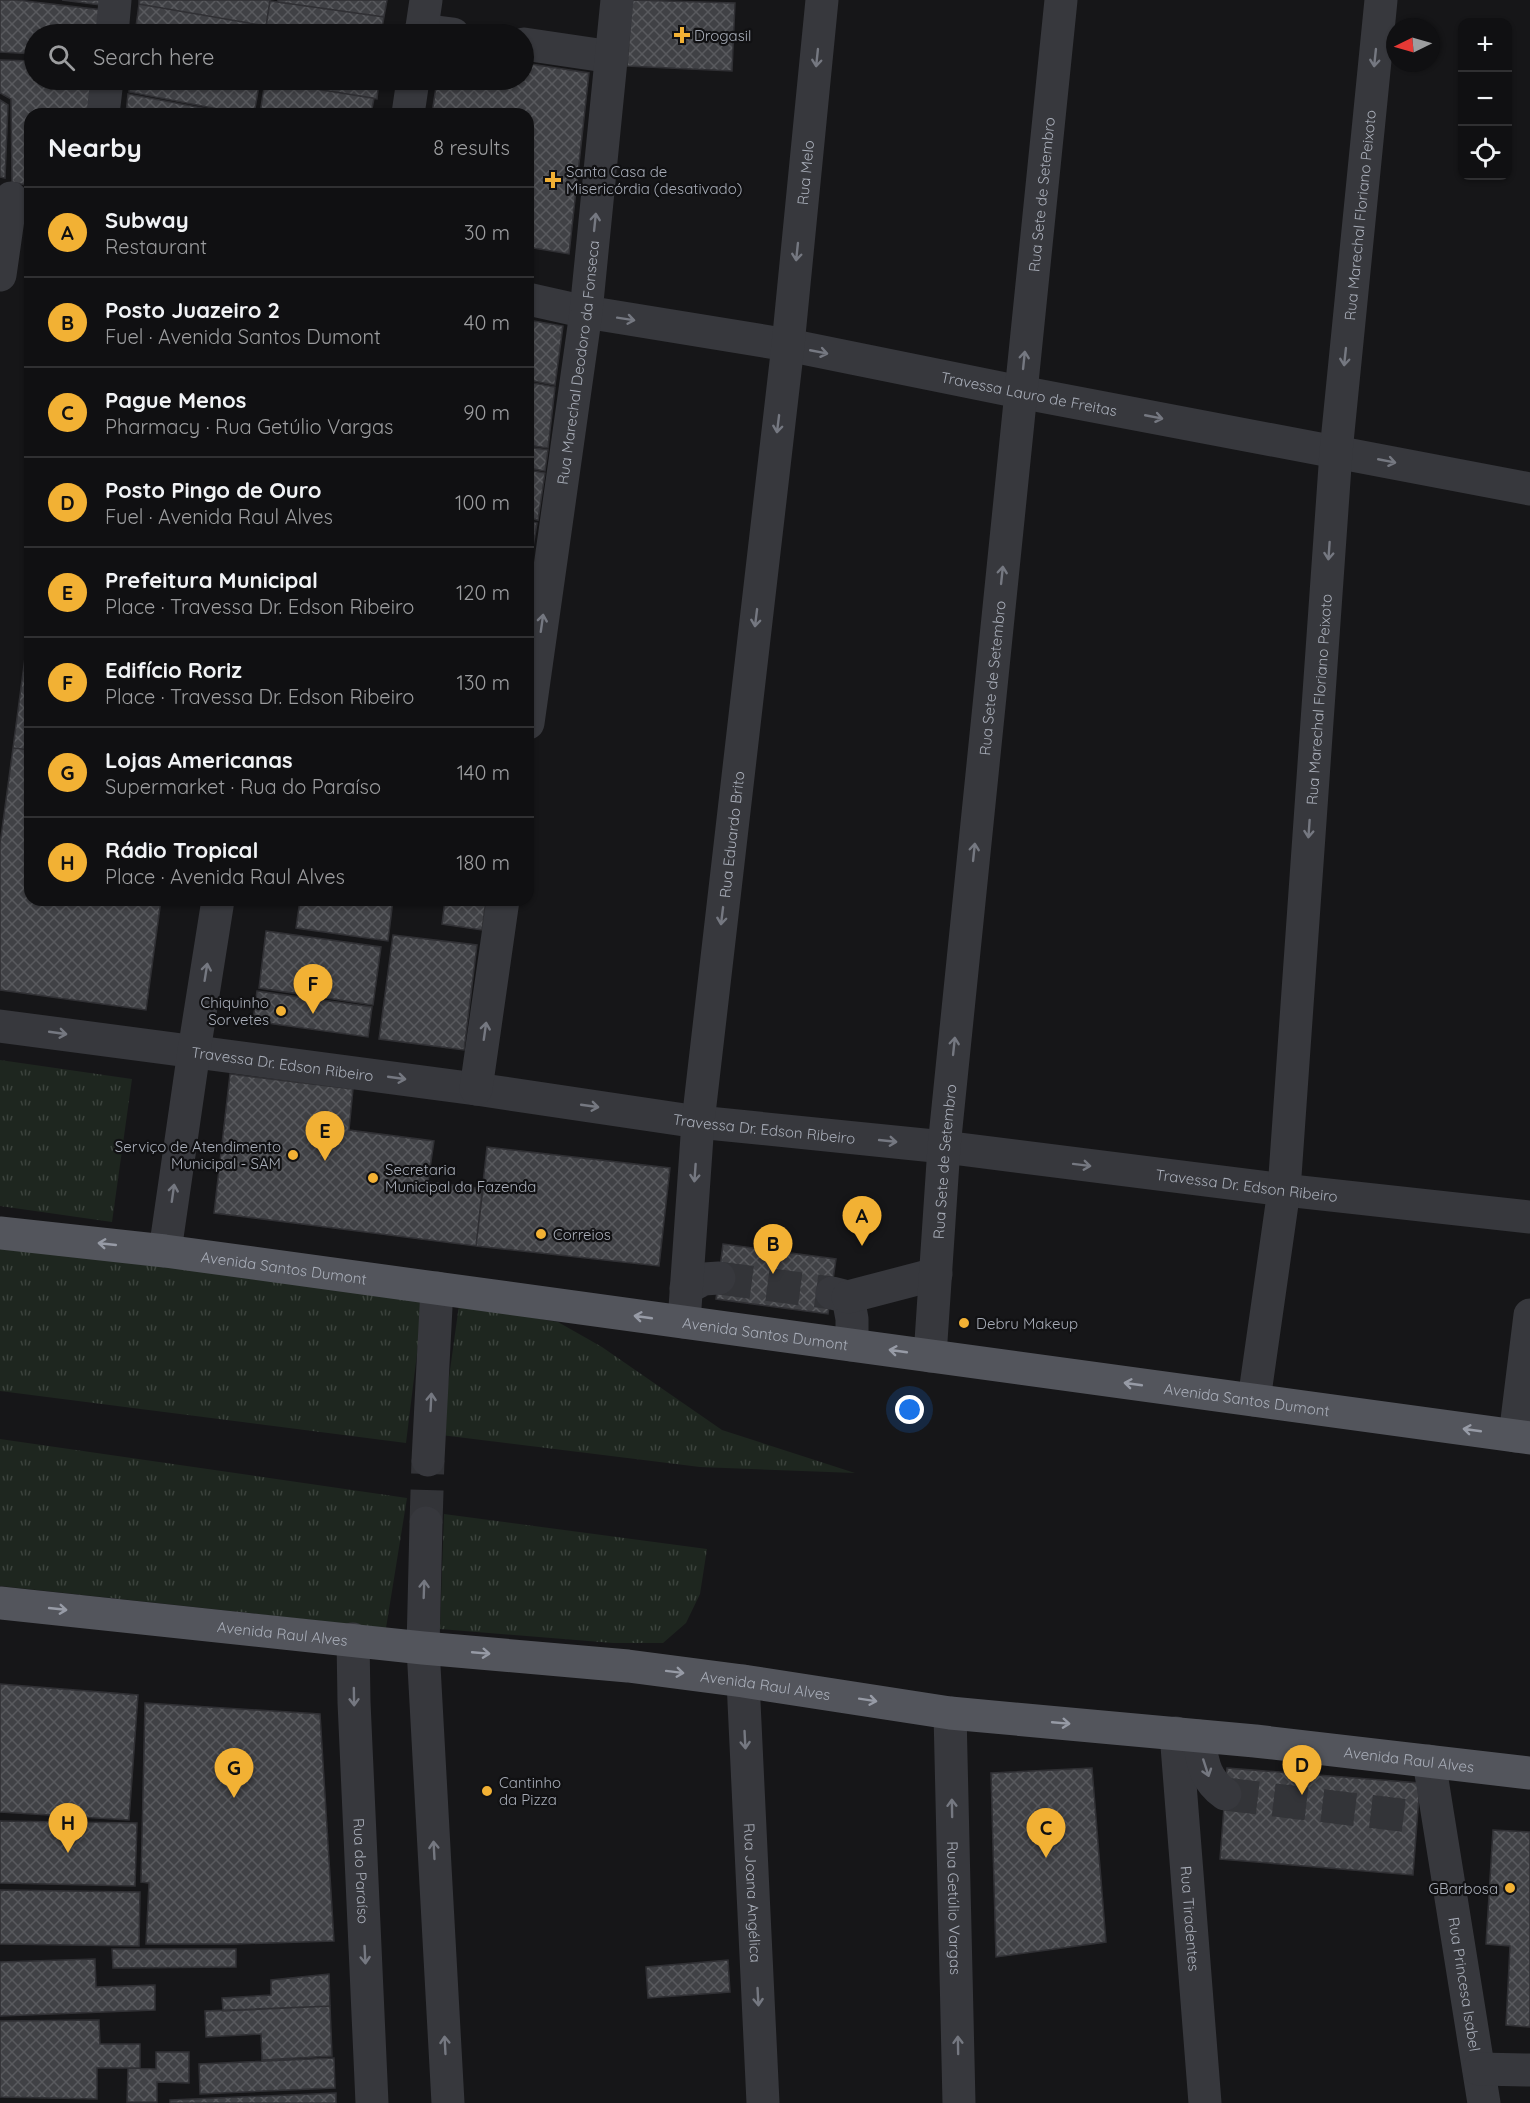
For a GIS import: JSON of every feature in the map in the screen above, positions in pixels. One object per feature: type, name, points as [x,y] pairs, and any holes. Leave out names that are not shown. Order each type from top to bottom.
[{"type":"main road","name":"Avenida Santos Dumont","points":[[0,1233],[165,1251],[1523,1437]]},
{"type":"main road","name":"Avenida Raul Alves","points":[[0,1603],[423,1648],[628,1666],[950,1713],[1187,1735],[1530,1773]]},
{"type":"street","points":[[112,24],[115,0]]},
{"type":"street","name":"Rua Marechal Deodoro da Fonseca","points":[[534,680],[586,312],[617,0]]},
{"type":"street","name":"Rua Melo","points":[[788,345],[822,0]]},
{"type":"street","name":"Rua Sete de Setembro","points":[[930,1356],[944,1147],[1061,0]]},
{"type":"street","name":"Rua Marechal Floriano Peixoto","points":[[1254,1401],[1284,1190],[1336,452],[1381,0]]},
{"type":"street","points":[[534,45],[612,57]]},
{"type":"street","points":[[104,108],[106,90]]},
{"type":"street","points":[[409,108],[412,90]]},
{"type":"street","points":[[0,274],[14,199]]},
{"type":"street","name":"Travessa Lauro de Freitas","points":[[534,299],[586,312],[788,345],[1020,392],[1530,489]]},
{"type":"street","name":"Rua Eduardo Brito","points":[[684,1322],[698,1122],[788,345]]},
{"type":"street","points":[[165,1251],[217,906]]},
{"type":"street","points":[[476,1089],[502,906]]},
{"type":"street","name":"Travessa Dr. Edson Ribeiro","points":[[0,1026],[476,1089],[698,1122],[944,1147],[1284,1190],[1530,1217]]},
{"type":"street","points":[[852,1345],[852,1319],[840,1295],[936,1274]]},
{"type":"street","points":[[686,1288],[704,1279],[719,1278]]},
{"type":"street","points":[[428,1460],[437,1288]]},
{"type":"street","points":[[1523,1437],[1530,1315]]},
{"type":"street","points":[[426,1523],[423,1648],[448,2103]]},
{"type":"street","name":"Rua do Paraíso","points":[[353,1639],[372,2103]]},
{"type":"street","name":"Rua Joana Angélica","points":[[743,1681],[763,2103]]},
{"type":"street","name":"Rua Getúlio Vargas","points":[[950,1713],[959,2103]]},
{"type":"street","points":[[1187,1735],[1213,1785],[1225,1794]]},
{"type":"street","name":"Rua Tiradentes","points":[[1187,1735],[1205,2103]]},
{"type":"street","name":"Rua Princesa Isabel","points":[[1429,1761],[1428,1819],[1484,2103]]},
{"type":"street","points":[[1479,2069],[1530,2070]]},
{"type":"green space","points":[[0,1060],[132,1079],[112,1222],[0,1206]]},
{"type":"green space","points":[[0,1248],[424,1297],[406,1443],[0,1391]]},
{"type":"green space","points":[[459,1305],[558,1322],[602,1347],[722,1430],[855,1473],[700,1467],[441,1435]]},
{"type":"green space","points":[[0,1439],[407,1498],[386,1628],[0,1586]]},
{"type":"green space","points":[[444,1514],[707,1549],[700,1594],[686,1623],[663,1643],[613,1643],[440,1629]]},
{"type":"building","points":[[0,0],[103,10],[101,24],[24,24],[24,53],[0,52]]},
{"type":"building","points":[[62,0],[100,0],[100,5]]},
{"type":"building","points":[[139,0],[270,0],[266,24],[254,24],[139,4]]},
{"type":"building","points":[[278,0],[387,0],[384,17],[278,2]]},
{"type":"building","name":"Drogasil","points":[[632,0],[735,3],[732,71],[627,66]]},
{"type":"building","points":[[270,1],[384,17],[383,24],[267,24]]},
{"type":"building","points":[[139,4],[254,24],[136,24]]},
{"type":"building","points":[[0,60],[24,61],[24,90],[93,90],[92,108],[24,108],[24,185],[12,182],[11,99],[0,93]]},
{"type":"building","name":"Santa Casa de Misericórdia (desativado)","points":[[534,65],[589,73],[569,254],[534,248],[534,108],[433,108],[436,90],[534,90]]},
{"type":"building","points":[[129,90],[258,90],[255,108],[213,108],[129,92]]},
{"type":"building","points":[[264,90],[323,90],[374,98],[372,108],[261,108]]},
{"type":"building","points":[[322,90],[378,90],[377,99]]},
{"type":"building","points":[[128,94],[202,108],[127,108]]},
{"type":"building","points":[[0,100],[8,105],[5,178],[0,177]]},
{"type":"building","points":[[534,321],[563,326],[555,385],[534,381]]},
{"type":"building","points":[[534,383],[555,387],[548,448],[534,446]]},
{"type":"building","points":[[534,448],[548,450],[545,471],[534,469]]},
{"type":"building","points":[[534,471],[545,473],[538,520],[534,519]]},
{"type":"building","points":[[534,522],[537,523],[534,541]]},
{"type":"building","points":[[24,665],[24,749],[13,748]]},
{"type":"building","points":[[13,748],[24,749],[24,906],[160,906],[146,1010],[0,990],[0,844]]},
{"type":"building","points":[[299,906],[392,906],[388,941],[296,928]]},
{"type":"building","points":[[444,906],[485,906],[482,930],[442,924]]},
{"type":"building","points":[[266,931],[381,947],[373,1005],[259,988]]},
{"type":"building","points":[[393,935],[477,945],[464,1050],[379,1039]]},
{"type":"building","points":[[257,991],[372,1007],[368,1037],[253,1021]]},
{"type":"building","points":[[230,1074],[353,1089],[349,1130],[434,1141],[428,1182],[483,1189],[476,1246],[214,1213]]},
{"type":"building","points":[[487,1147],[670,1168],[659,1266],[476,1246]]},
{"type":"building","points":[[723,1244],[836,1259],[828,1314],[716,1299]]},
{"type":"building","points":[[0,1684],[138,1695],[129,1820],[0,1812]]},
{"type":"building","points":[[145,1703],[320,1714],[334,1941],[146,1944],[149,1883],[141,1882]]},
{"type":"building","points":[[1092,1768],[1106,1942],[996,1957],[991,1773]]},
{"type":"building","points":[[1227,1768],[1420,1783],[1413,1875],[1220,1859]]},
{"type":"building","points":[[0,1821],[137,1823],[135,1886],[0,1883]]},
{"type":"building","name":"GBarbosa","points":[[1493,1830],[1530,1832],[1530,2027],[1506,2025],[1510,1946],[1486,1944]]},
{"type":"building","points":[[0,1890],[140,1892],[139,1946],[0,1944]]},
{"type":"building","points":[[112,1949],[236,1949],[236,1967],[113,1968]]},
{"type":"building","points":[[95,1959],[96,1987],[155,1985],[155,2010],[0,2016],[0,1962]]},
{"type":"building","points":[[728,1960],[730,1992],[648,1998],[646,1967]]},
{"type":"building","points":[[329,1974],[330,2006],[223,2011],[222,1998],[271,1995],[271,1980]]},
{"type":"building","points":[[330,2006],[332,2056],[262,2060],[261,2034],[206,2037],[205,2011]]},
{"type":"building","points":[[99,2020],[100,2044],[140,2044],[140,2068],[97,2068],[97,2099],[0,2097],[0,2021]]},
{"type":"building","points":[[156,2052],[189,2052],[189,2083],[157,2082],[157,2102],[127,2102],[128,2068],[156,2069]]},
{"type":"building","points":[[334,2058],[335,2088],[200,2094],[199,2064]]},
{"type":"building","points":[[336,2093],[336,2103],[170,2103],[170,2100]]},
{"type":"tunnel","points":[[719,1278],[832,1293]]},
{"type":"tunnel","points":[[426,1523],[428,1460]]},
{"type":"tunnel","points":[[1225,1794],[1417,1817]]},
{"type":"place","name":"Drogasil","points":[[682,35]]},
{"type":"place","name":"Santa Casa de Misericórdia (desativado)","points":[[553,180]]},
{"type":"place","name":"Chiquinho Sorvetes","points":[[281,1011]]},
{"type":"place","name":"Edifício Roriz","points":[[313,1014]]},
{"type":"place","name":"Serviço de Atendimento Municipal - SAM","points":[[293,1155]]},
{"type":"place","name":"Prefeitura Municipal","points":[[325,1161]]},
{"type":"place","name":"Secretaria Municipal da Fazenda","points":[[373,1178]]},
{"type":"place","name":"Correios","points":[[541,1234]]},
{"type":"place","name":"Subway","points":[[862,1246]]},
{"type":"place","name":"Posto Juazeiro 2","points":[[773,1274]]},
{"type":"place","name":"Debru Makeup","points":[[964,1323]]},
{"type":"place","name":"Cantinho da Pizza","points":[[487,1791]]},
{"type":"place","name":"Posto Pingo de Ouro","points":[[1302,1795]]},
{"type":"place","name":"Lojas Americanas","points":[[234,1798]]},
{"type":"place","name":"Rádio Tropical","points":[[68,1853]]},
{"type":"place","name":"Pague Menos","points":[[1046,1858]]},
{"type":"place","name":"GBarbosa","points":[[1510,1888]]}]
